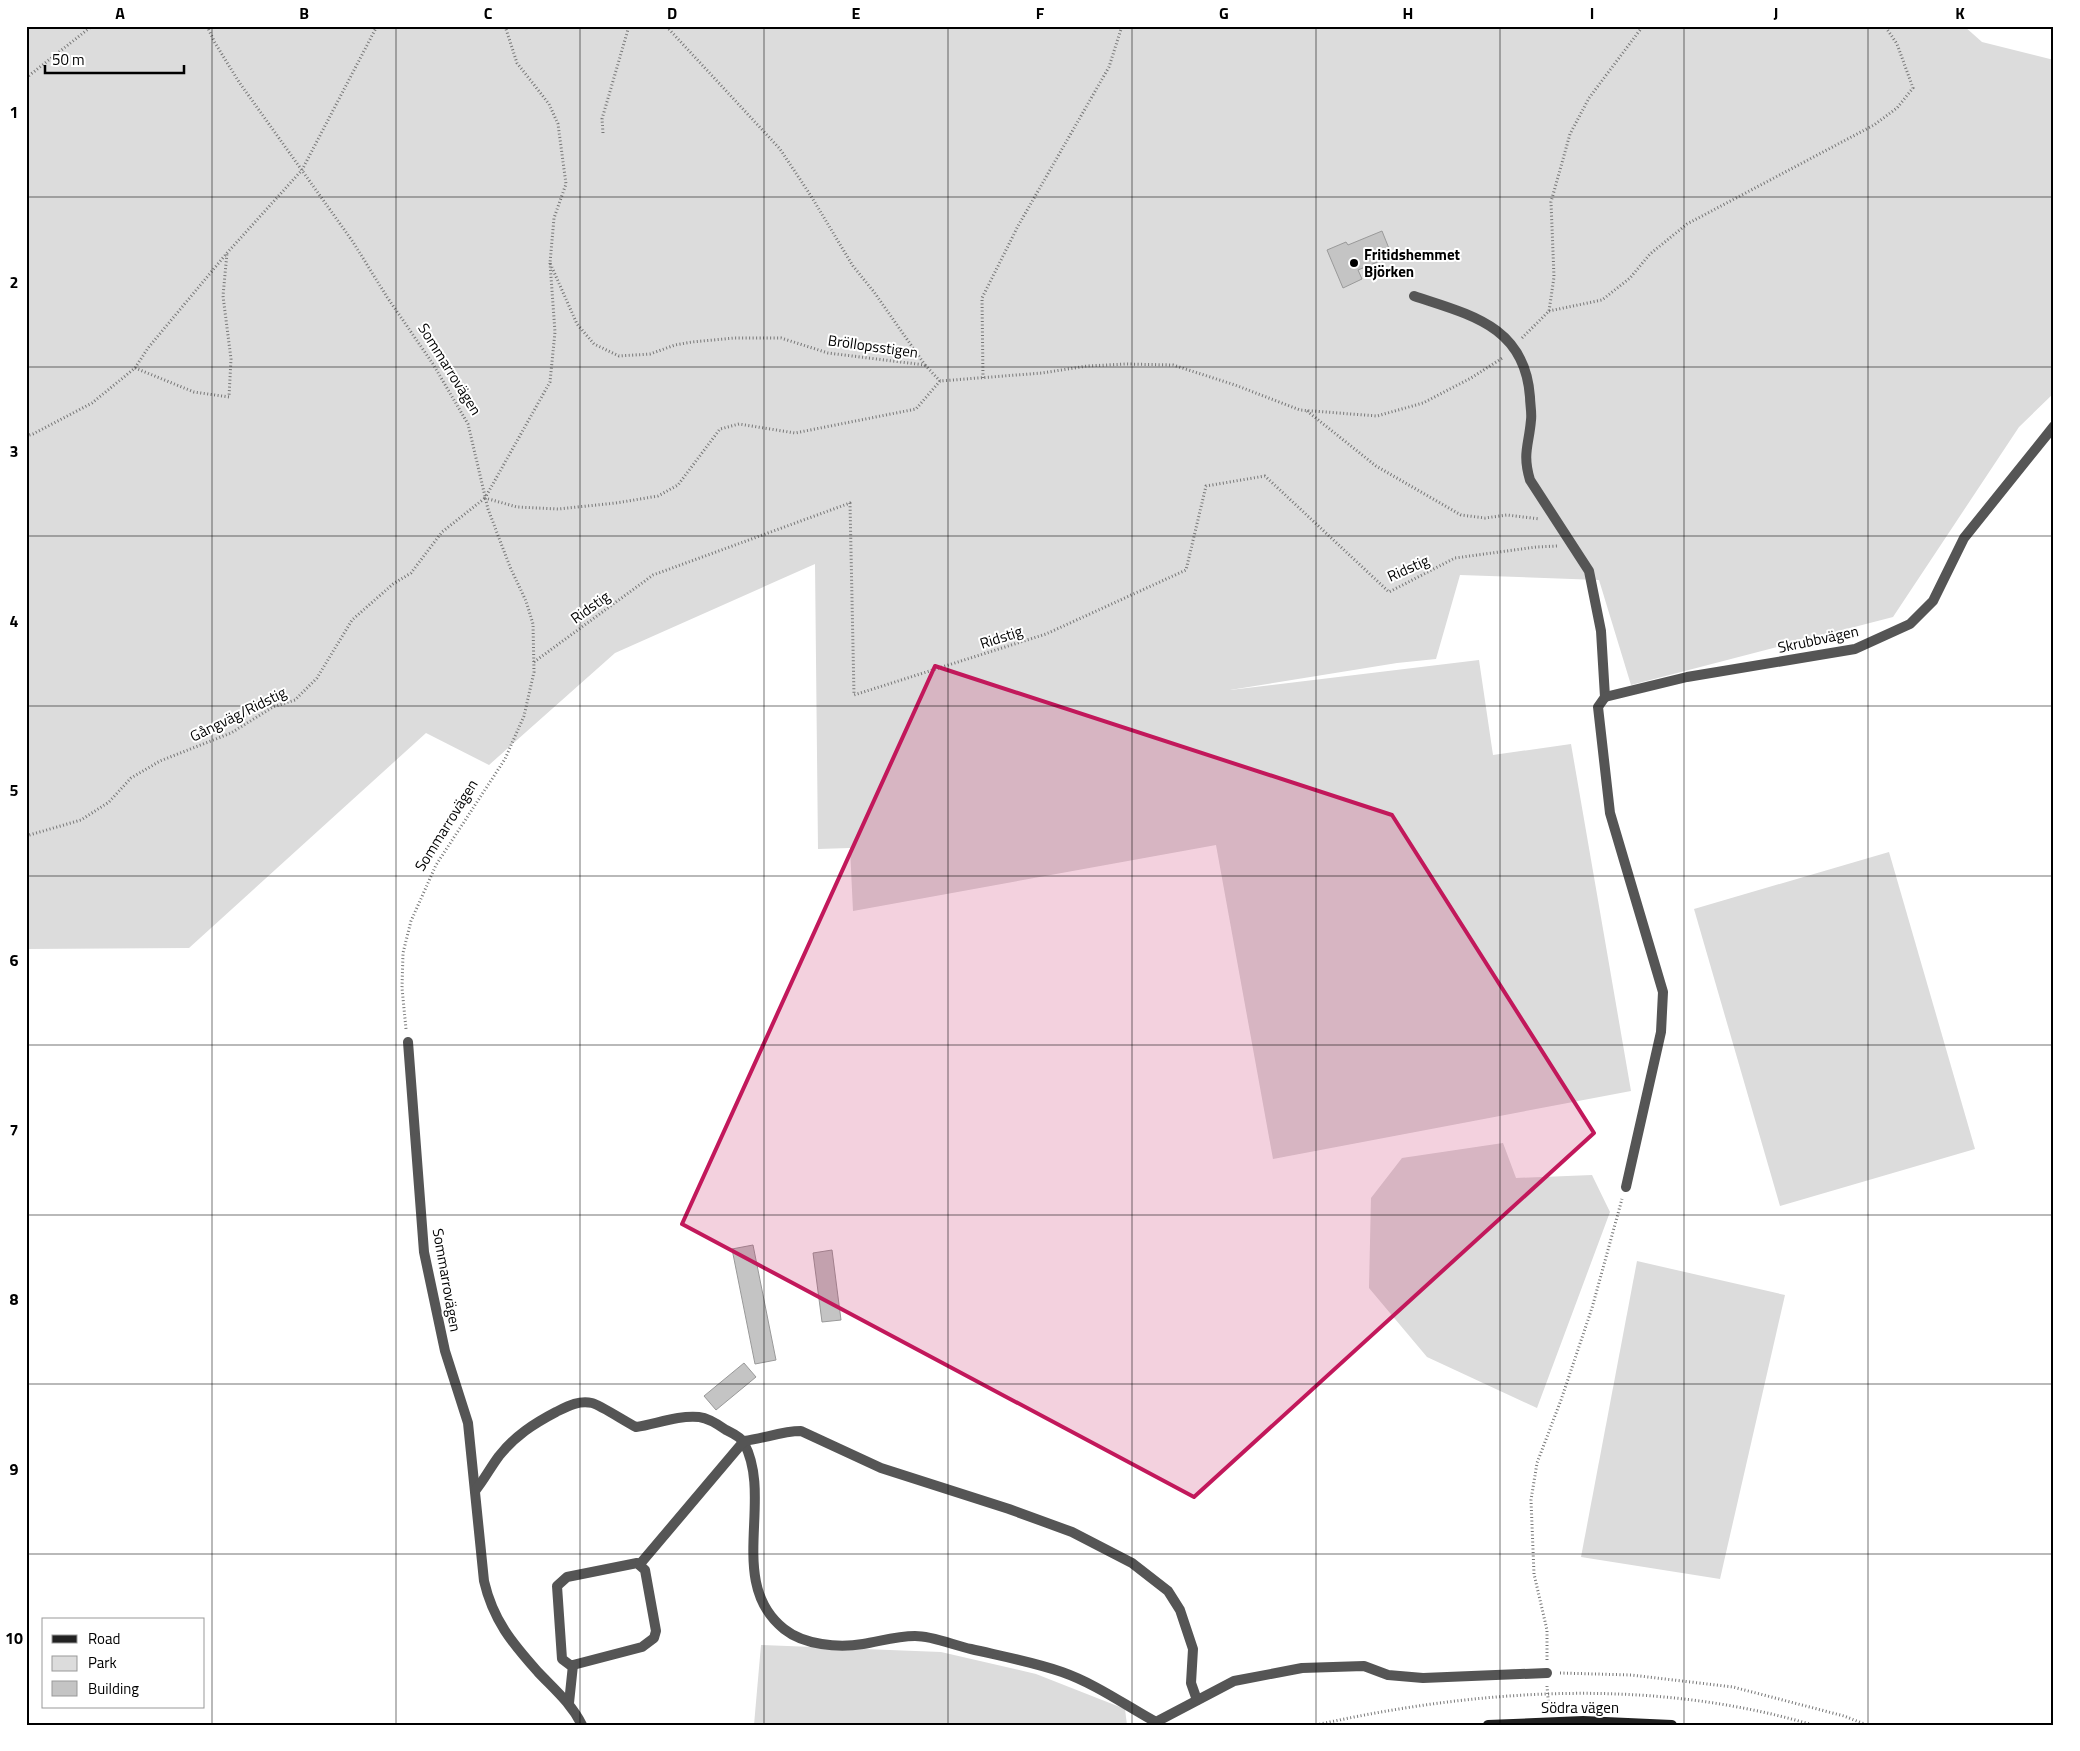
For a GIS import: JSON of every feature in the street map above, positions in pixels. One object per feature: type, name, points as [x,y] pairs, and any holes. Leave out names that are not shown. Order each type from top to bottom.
[{"type":"main road","name":"Södra vägen","points":[[1488,1725],[1551,1721],[1627,1722],[1672,1725]]},
{"type":"street","points":[[1414,296],[1479,320],[1497,331],[1518,352],[1528,376],[1531,420],[1526,443],[1525,464],[1530,480],[1589,571],[1602,631],[1604,697],[1598,707],[1610,814],[1663,992],[1661,1032],[1626,1187]]},
{"type":"street","name":"Skrubbvägen","points":[[1604,697],[1687,677],[1855,649],[1910,624],[1933,601],[1964,538],[2054,426]]},
{"type":"street","name":"Sommarrovägen","points":[[408,1042],[424,1252],[445,1351],[465,1411],[484,1581],[489,1602],[512,1642],[569,1702],[582,1725]]},
{"type":"street","points":[[474,1491],[484,1480],[497,1458],[510,1442],[528,1428],[566,1407],[582,1401],[595,1404],[636,1427],[685,1417],[701,1417],[721,1426],[744,1441],[762,1439],[788,1431],[801,1431],[881,1468],[1009,1509],[1072,1532],[1132,1563],[1168,1591],[1180,1610],[1193,1649],[1191,1683],[1197,1700]]},
{"type":"street","points":[[640,1564],[744,1441]]},
{"type":"street","points":[[744,1441],[752,1467],[754,1561],[757,1590],[762,1603],[774,1621],[787,1632],[801,1639],[826,1644],[861,1644],[890,1638],[918,1636],[1029,1662],[1063,1673],[1108,1693],[1156,1722],[1234,1681],[1302,1668],[1364,1666],[1388,1675],[1422,1678],[1547,1673]]},
{"type":"street","points":[[637,1563],[640,1564],[645,1570],[656,1631],[654,1638],[642,1647],[573,1665],[562,1659],[557,1586],[559,1582],[567,1577],[637,1563]]},
{"type":"street","points":[[569,1702],[573,1665]]},
{"type":"path","points":[[26,78],[92,26]]},
{"type":"path","name":"Sommarrovägen","points":[[207,26],[239,82],[343,227],[387,297],[433,364],[468,424],[485,498],[507,559],[526,601],[533,624],[534,672],[524,716],[506,759],[436,864],[411,921],[403,953],[402,988],[408,1042]]},
{"type":"path","points":[[26,436],[92,403],[135,368],[148,348],[227,253],[302,170],[377,26]]},
{"type":"path","name":"Bröllopsstigen","points":[[505,26],[517,64],[549,104],[558,124],[566,184],[554,218],[550,264],[577,324],[594,344],[618,356],[650,354],[674,345],[692,342],[734,338],[781,338],[828,353],[925,365]]},
{"type":"path","points":[[603,133],[602,119],[629,26]]},
{"type":"path","name":"Bröllopsstigen","points":[[666,26],[780,149],[853,266],[874,292],[925,365]]},
{"type":"path","points":[[983,378],[982,298],[1018,226],[1109,67],[1122,26]]},
{"type":"path","points":[[1549,311],[1554,277],[1551,202],[1570,134],[1589,98],[1643,26]]},
{"type":"path","points":[[550,264],[555,332],[550,382],[485,498],[518,507],[558,509],[616,503],[658,496],[678,485],[720,429],[739,424],[795,433],[916,410],[940,381],[1042,373],[1087,366],[1126,364],[1174,365],[1235,385],[1300,410],[1377,416],[1423,403],[1471,378],[1503,357],[1549,311],[1602,300],[1630,278],[1650,254],[1687,224],[1874,125],[1897,108],[1912,88],[1898,44],[1884,26]]},
{"type":"path","points":[[135,368],[194,392],[229,397],[231,359],[223,296],[227,253]]},
{"type":"path","points":[[925,365],[940,381]]},
{"type":"path","points":[[1307,410],[1376,466],[1460,516],[1485,518],[1507,515],[1558,522]]},
{"type":"path","name":"Ridstig","points":[[534,662],[652,575],[850,503],[854,695],[1046,634],[1186,570],[1206,486],[1265,476],[1389,592],[1455,558],[1536,547],[1573,546]]},
{"type":"path","name":"Gångväg/Ridstig","points":[[26,836],[81,820],[109,802],[131,778],[160,761],[231,733],[273,707],[294,700],[317,678],[352,620],[393,584],[412,572],[442,532],[485,498]]},
{"type":"path","points":[[1551,1721],[1547,1673],[1547,1630],[1534,1574],[1531,1500],[1537,1463],[1561,1400],[1592,1308],[1626,1187]]},
{"type":"path","points":[[1547,1673],[1631,1674],[1733,1687],[1844,1716],[1867,1725]]},
{"type":"path","points":[[1316,1725],[1380,1711],[1430,1704],[1548,1694],[1605,1694],[1679,1698],[1752,1709],[1813,1725]]},
{"type":"highlighted area","points":[[935,666],[1392,815],[1594,1133],[1194,1497],[682,1224]]},
{"type":"green space","points":[[26,26],[1964,26],[1982,42],[2054,60],[2054,393],[2019,427],[1893,617],[1631,685],[1599,580],[1460,575],[1436,659],[1397,663],[1230,690],[1479,660],[1493,755],[1571,744],[1631,1091],[1273,1159],[1216,845],[853,911],[850,848],[818,849],[815,564],[615,653],[489,765],[426,733],[189,948],[26,949]]},
{"type":"green space","points":[[1889,852],[1975,1149],[1780,1206],[1694,909]]},
{"type":"green space","points":[[1503,1143],[1516,1178],[1592,1175],[1610,1212],[1537,1408],[1427,1357],[1369,1288],[1371,1198],[1402,1158]]},
{"type":"green space","points":[[1637,1261],[1785,1295],[1720,1579],[1581,1557]]},
{"type":"green space","points":[[761,1645],[941,1652],[1036,1674],[1125,1709],[1127,1725],[754,1725]]},
{"type":"building","name":"Fritidshemmet Björken","points":[[1382,231],[1392,256],[1358,270],[1362,279],[1343,288],[1327,250],[1346,242],[1348,245]]},
{"type":"building","points":[[753,1245],[776,1360],[755,1364],[732,1249]]},
{"type":"building","points":[[832,1250],[841,1320],[822,1322],[813,1253]]},
{"type":"building","points":[[744,1363],[756,1377],[716,1410],[704,1396]]},
{"type":"place","name":"Fritidshemmet Björken","points":[[1354,263]]}]
